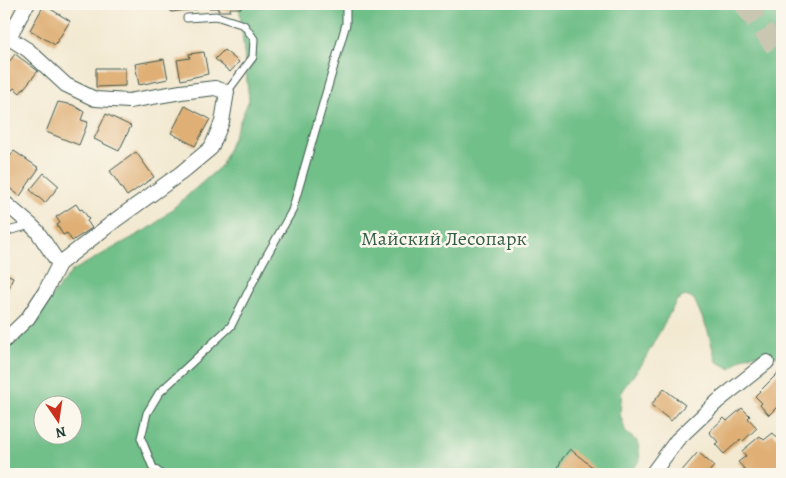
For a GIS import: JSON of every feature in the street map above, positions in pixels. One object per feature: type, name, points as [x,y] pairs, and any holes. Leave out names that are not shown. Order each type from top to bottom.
[{"type":"street","points":[[4,341],[28,318],[45,292],[59,264],[181,173],[211,148],[222,122],[227,92],[215,88],[129,101],[95,99],[66,85],[28,50],[7,37],[24,7],[28,4]]},
{"type":"street","points":[[4,202],[37,231],[59,264]]},
{"type":"street","points":[[652,474],[677,440],[718,401],[767,362]]},
{"type":"lane","points":[[160,474],[153,468],[141,438],[148,413],[159,393],[231,326],[263,262],[292,211],[346,24],[346,4]]},
{"type":"lane","points":[[187,18],[216,16],[244,25],[254,39],[253,57],[227,92]]},
{"type":"lane","points":[[4,232],[31,225]]},
{"type":"green space","name":"Майский Лесопарк","points":[[238,4],[782,4],[782,358],[760,354],[750,355],[738,361],[731,369],[716,361],[708,331],[694,299],[685,296],[677,300],[642,364],[622,390],[620,414],[626,433],[638,442],[640,460],[629,474],[4,474],[4,355],[72,271],[153,226],[221,166],[249,100]]},
{"type":"building","points":[[170,4],[198,4],[198,9],[171,12]]},
{"type":"building","points":[[208,4],[241,4],[241,8],[230,8],[230,11],[218,11],[218,8],[208,8]]},
{"type":"building","points":[[44,5],[70,21],[55,45],[30,30]]},
{"type":"building","points":[[224,50],[239,62],[230,72],[215,59]]},
{"type":"building","points":[[204,52],[208,74],[181,80],[177,60],[190,58],[189,54]]},
{"type":"building","points":[[15,54],[38,71],[20,93],[14,88],[12,90],[4,83],[4,69]]},
{"type":"building","points":[[164,59],[168,79],[139,85],[135,64]]},
{"type":"building","points":[[96,68],[125,68],[125,86],[96,87]]},
{"type":"building","points":[[58,102],[73,105],[84,112],[81,120],[88,122],[79,145],[46,132]]},
{"type":"building","points":[[185,106],[210,119],[195,146],[171,133]]},
{"type":"building","points":[[106,114],[131,126],[119,151],[94,139]]},
{"type":"building","points":[[14,151],[39,168],[20,196],[4,184],[4,165]]},
{"type":"building","points":[[136,152],[154,177],[127,196],[110,171]]},
{"type":"building","points":[[44,173],[59,186],[45,203],[30,190]]},
{"type":"building","points":[[76,204],[89,219],[87,221],[92,228],[72,241],[67,233],[63,235],[57,225],[60,223],[56,217]]},
{"type":"building","points":[[4,273],[13,277],[4,302]]},
{"type":"building","points":[[782,369],[782,402],[769,415],[755,396]]},
{"type":"building","points":[[664,389],[685,405],[671,421],[651,405]]},
{"type":"building","points":[[742,408],[750,416],[748,418],[757,428],[743,441],[741,439],[724,454],[715,444],[718,442],[709,432],[724,418],[727,421]]},
{"type":"building","points":[[773,433],[782,443],[782,474],[749,474],[738,462],[746,456],[742,451],[760,436],[764,440]]},
{"type":"building","points":[[570,449],[601,474],[565,474],[558,469],[562,459]]},
{"type":"building","points":[[698,452],[714,466],[709,474],[679,474]]},
{"type":"tunnel","points":[[744,4],[782,55]]}]
